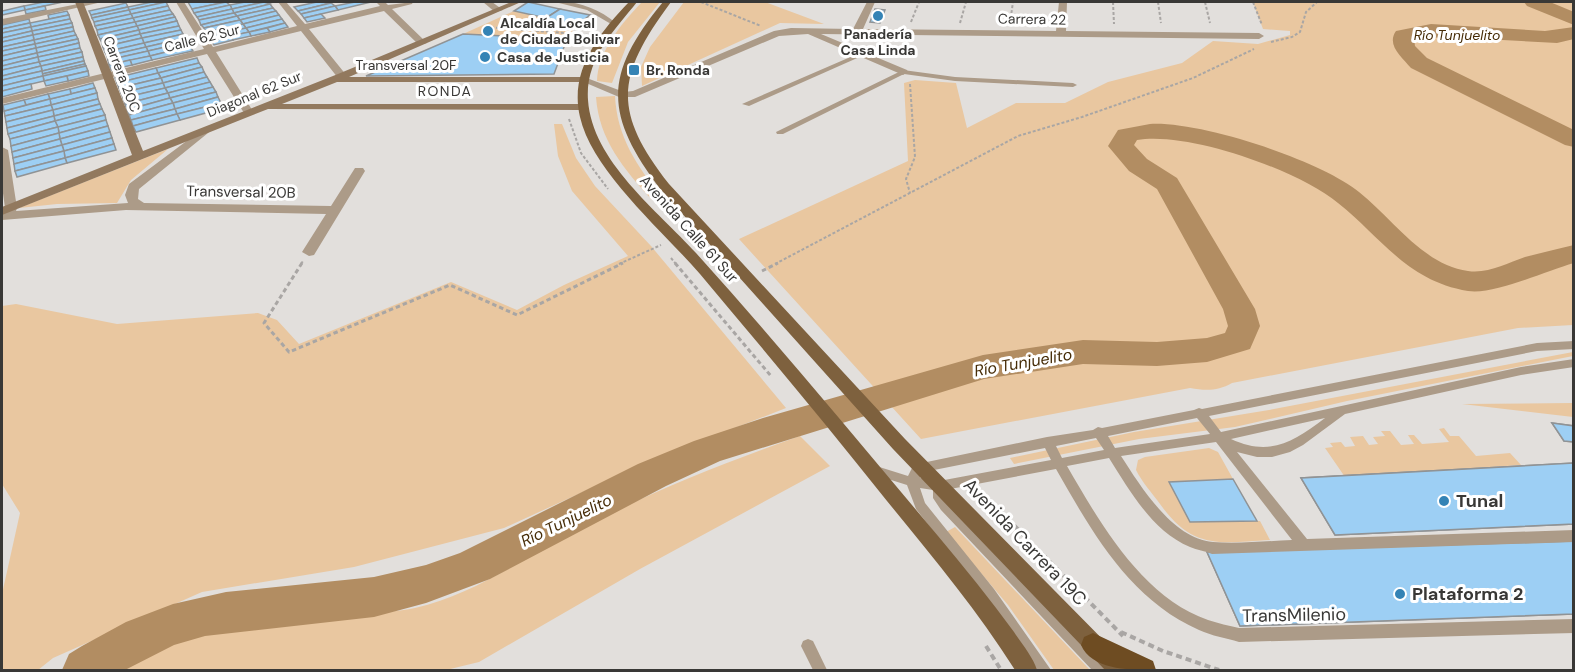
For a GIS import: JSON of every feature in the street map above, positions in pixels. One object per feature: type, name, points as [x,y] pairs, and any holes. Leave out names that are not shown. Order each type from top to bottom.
[{"type":"highway","points":[[1093,645],[1144,670]]},
{"type":"main road","name":"Avenida Calle 61 Sur","points":[[633,2],[603,37],[588,65],[584,80],[583,108],[589,131],[604,160],[676,238],[868,464]]},
{"type":"main road","name":"Avenida Calle 61 Sur","points":[[667,2],[644,29],[631,52],[624,74],[623,95],[633,138],[653,173],[899,444]]},
{"type":"main road","name":"Avenida Carrera 19C","points":[[899,444],[917,475],[939,486],[1119,670]]},
{"type":"main road","points":[[868,464],[999,628],[1027,670]]},
{"type":"street","points":[[2,22],[80,3],[98,2]]},
{"type":"street","points":[[180,2],[249,113]]},
{"type":"street","points":[[282,2],[342,76]]},
{"type":"street","name":"Calle 62 Sur","points":[[2,102],[303,27],[383,4],[409,2]]},
{"type":"street","points":[[487,2],[498,10]]},
{"type":"street","name":"Diagonal 62 Sur","points":[[5,212],[464,26],[517,2]]},
{"type":"street","points":[[857,31],[871,2]]},
{"type":"street","points":[[1061,33],[1063,2]]},
{"type":"street","name":"Carrera 20C","points":[[80,3],[139,157]]},
{"type":"street","points":[[383,4],[422,43]]},
{"type":"street","points":[[805,30],[903,72]]},
{"type":"street","name":"Carrera 22","points":[[623,95],[640,92],[777,33],[805,30],[1261,37]]},
{"type":"street","name":"Transversal 20F","points":[[331,80],[584,80],[623,95]]},
{"type":"street","points":[[263,107],[583,108]]},
{"type":"street","points":[[146,207],[138,206],[131,199],[133,187],[204,131]]},
{"type":"street","points":[[2,150],[5,212]]},
{"type":"street","points":[[309,252],[359,171]]},
{"type":"street","name":"Transversal 20B","points":[[5,212],[146,207],[335,210]]},
{"type":"lane","points":[[558,2],[589,8],[614,23]]},
{"type":"lane","points":[[589,8],[598,2]]},
{"type":"lane","points":[[746,104],[862,54]]},
{"type":"lane","points":[[780,132],[903,72],[955,79],[1073,85]]},
{"type":"lane","points":[[868,464],[917,475],[1098,431],[1537,347],[1574,345]]},
{"type":"lane","points":[[1102,670],[945,506],[939,498],[939,486],[1113,453],[1219,437],[1521,371],[1574,363]]},
{"type":"lane","points":[[1219,437],[1251,452],[1273,453],[1299,444],[1343,411]]},
{"type":"lane","points":[[1199,412],[1304,545]]},
{"type":"lane","points":[[1098,431],[1153,512],[1168,527],[1190,542],[1212,548],[1574,536]]},
{"type":"lane","name":"TransMilenio","points":[[1047,442],[1122,563],[1140,584],[1163,604],[1201,626],[1239,635],[1574,626]]},
{"type":"lane","points":[[917,475],[920,505],[1044,670]]},
{"type":"lane","points":[[808,646],[820,670]]},
{"type":"path","points":[[701,2],[777,33]]},
{"type":"path","points":[[908,31],[919,2]]},
{"type":"path","points":[[958,32],[966,2]]},
{"type":"path","points":[[1008,33],[1013,2]]},
{"type":"path","points":[[1113,2],[1114,34]]},
{"type":"path","points":[[1158,2],[1163,34]]},
{"type":"path","points":[[1205,2],[1213,35]]},
{"type":"path","points":[[762,271],[1018,136],[1082,117],[1193,78],[1261,37],[1253,2]]},
{"type":"path","points":[[1268,43],[1300,33],[1305,27],[1306,12],[1317,2]]},
{"type":"path","points":[[464,26],[603,37]]},
{"type":"path","points":[[903,72],[910,81],[915,157],[906,179],[910,193]]},
{"type":"path","points":[[309,252],[264,323],[290,352],[450,285],[517,315],[566,289],[676,238]]},
{"type":"path","points":[[986,496],[1134,646]]},
{"type":"path","points":[[1118,630],[1163,651],[1219,670]]},
{"type":"shaded area","points":[[642,2],[660,2],[628,42],[612,83],[597,81],[598,70],[606,48],[619,28]]},
{"type":"shaded area","points":[[684,2],[765,2],[824,24],[780,23],[642,86],[641,67],[650,47]]},
{"type":"shaded area","points":[[1253,2],[1573,2],[1573,325],[1518,328],[1232,383],[1217,389],[1190,388],[921,439],[739,239],[908,161],[904,83],[915,80],[956,83],[967,128],[1016,103],[1065,103],[1108,82],[1182,63],[1213,41],[1258,44],[1290,35],[1290,31],[1263,29]]},
{"type":"shaded area","points":[[514,11],[577,25],[567,39],[463,34]]},
{"type":"shaded area","points":[[615,96],[624,138],[636,162],[661,196],[652,200],[623,165],[602,127],[596,97]]},
{"type":"shaded area","points":[[554,124],[562,124],[576,158],[595,186],[651,246],[786,408],[653,460],[504,528],[354,567],[202,592],[53,658],[38,670],[2,670],[2,594],[20,513],[2,484],[2,306],[16,304],[117,324],[258,313],[277,320],[299,344],[451,282],[517,310],[564,285],[628,256],[572,191],[558,156]]},
{"type":"shaded area","points":[[168,149],[131,180],[117,203],[57,204],[19,208]]},
{"type":"shaded area","points":[[1573,352],[1573,356],[1347,401],[1235,427],[1139,439],[1014,464],[1010,458],[1134,432],[1269,410]]},
{"type":"shaded area","points":[[1573,403],[1573,417],[1462,404]]},
{"type":"shaded area","points":[[1444,428],[1450,436],[1459,436],[1476,456],[1510,453],[1521,465],[1345,477],[1325,448],[1333,447],[1330,443],[1341,442],[1345,447],[1355,446],[1350,437],[1363,436],[1369,445],[1378,444],[1373,437],[1385,436],[1381,431],[1390,431],[1401,445],[1414,444],[1408,435],[1414,435],[1422,444],[1449,442],[1439,429]]},
{"type":"shaded area","points":[[800,436],[830,466],[640,569],[479,662],[446,670],[107,670],[132,655],[161,643],[228,627],[402,610],[438,602],[481,584],[582,527],[636,501]]},
{"type":"shaded area","points":[[1209,448],[1218,452],[1233,479],[1170,482],[1190,522],[1260,521],[1270,540],[1221,542],[1196,536],[1172,519],[1136,470],[1138,460],[1145,457]]},
{"type":"shaded area","points":[[955,527],[1090,670],[1054,670],[1008,605],[946,532]]},
{"type":"building","points":[[44,2],[63,2],[25,10],[24,6]]},
{"type":"building","points":[[152,2],[166,2],[129,10],[128,7]]},
{"type":"building","points":[[166,2],[168,6],[131,14],[129,10]]},
{"type":"building","points":[[188,2],[226,2],[192,9]]},
{"type":"building","points":[[226,2],[230,5],[194,13],[192,9]]},
{"type":"building","points":[[264,2],[232,9],[230,5]]},
{"type":"building","points":[[264,2],[270,4],[234,13],[232,9]]},
{"type":"building","points":[[317,2],[331,3],[298,11],[294,7]]},
{"type":"building","points":[[371,2],[338,10],[335,6]]},
{"type":"building","points":[[528,2],[560,9],[546,18],[514,11]]},
{"type":"building","points":[[126,3],[128,7],[91,15],[89,11]]},
{"type":"building","points":[[331,3],[335,6],[301,14],[298,11]]},
{"type":"building","points":[[270,4],[273,8],[237,16],[234,13]]},
{"type":"building","points":[[230,5],[232,9],[197,17],[194,13]]},
{"type":"building","points":[[24,6],[25,10],[2,15],[2,11]]},
{"type":"building","points":[[45,6],[46,10],[26,14],[25,10]]},
{"type":"building","points":[[168,6],[170,10],[133,18],[131,14]]},
{"type":"building","points":[[335,6],[338,10],[304,18],[301,14]]},
{"type":"building","points":[[128,7],[129,10],[92,18],[91,15]]},
{"type":"building","points":[[273,8],[276,11],[240,20],[237,16]]},
{"type":"building","points":[[232,9],[234,13],[199,20],[197,17]]},
{"type":"building","points":[[560,9],[590,15],[577,25],[546,18]]},
{"type":"building","name":"Panadería Casa Linda","points":[[875,9],[885,10],[880,23],[870,22]]},
{"type":"building","points":[[129,10],[131,14],[94,22],[92,18]]},
{"type":"building","points":[[170,10],[173,14],[135,22],[133,18]]},
{"type":"building","points":[[67,11],[69,15],[49,19],[48,15]]},
{"type":"building","points":[[276,11],[279,15],[243,24],[240,20]]},
{"type":"building","points":[[234,13],[237,16],[201,25],[199,20]]},
{"type":"building","points":[[131,14],[133,18],[95,26],[94,22]]},
{"type":"building","points":[[173,14],[175,17],[137,26],[135,22]]},
{"type":"building","points":[[321,14],[325,18],[307,22],[304,18]]},
{"type":"building","points":[[69,15],[70,19],[31,27],[30,23]]},
{"type":"building","points":[[279,15],[282,19],[246,28],[243,24]]},
{"type":"building","points":[[237,16],[240,20],[204,28],[201,25]]},
{"type":"building","points":[[175,17],[177,21],[139,30],[137,26]]},
{"type":"building","points":[[133,18],[135,22],[97,30],[95,26]]},
{"type":"building","points":[[29,19],[30,23],[2,29],[2,25]]},
{"type":"building","points":[[70,19],[72,23],[32,31],[31,27]]},
{"type":"building","points":[[282,19],[285,23],[249,32],[246,28]]},
{"type":"building","points":[[240,20],[243,24],[206,32],[204,28]]},
{"type":"building","points":[[177,21],[179,26],[140,34],[139,30]]},
{"type":"building","points":[[135,22],[137,26],[98,35],[97,30]]},
{"type":"building","points":[[30,23],[31,27],[2,33],[2,29]]},
{"type":"building","points":[[72,23],[73,27],[33,35],[32,31]]},
{"type":"building","points":[[285,23],[288,27],[270,32],[267,28]]},
{"type":"building","points":[[243,24],[246,28],[209,36],[206,32]]},
{"type":"building","points":[[137,26],[139,30],[100,39],[98,35]]},
{"type":"building","points":[[179,26],[181,30],[142,38],[140,34]]},
{"type":"building","points":[[31,27],[32,31],[2,38],[2,33]]},
{"type":"building","points":[[73,27],[74,31],[34,40],[33,35]]},
{"type":"building","points":[[246,28],[249,32],[211,41],[209,36]]},
{"type":"building","points":[[267,28],[270,32],[251,36],[249,32]]},
{"type":"building","points":[[139,30],[140,34],[102,43],[100,39]]},
{"type":"building","points":[[181,30],[183,34],[144,43],[142,38]]},
{"type":"building","points":[[32,31],[33,35],[2,42],[2,38]]},
{"type":"building","points":[[74,31],[76,35],[35,44],[34,40]]},
{"type":"building","points":[[249,32],[251,36],[233,40],[230,36]]},
{"type":"building","points":[[140,34],[142,38],[103,47],[102,43]]},
{"type":"building","points":[[183,34],[185,38],[146,47],[144,43]]},
{"type":"building","name":"Casa de Justicia","points":[[463,34],[567,39],[554,74],[366,76]]},
{"type":"building","points":[[33,35],[34,40],[2,47],[2,42]]},
{"type":"building","points":[[76,35],[78,39],[36,48],[35,44]]},
{"type":"building","points":[[230,36],[233,40],[214,45],[211,41]]},
{"type":"building","points":[[142,38],[144,43],[105,52],[103,47]]},
{"type":"building","points":[[185,38],[187,42],[148,51],[146,47]]},
{"type":"building","points":[[78,39],[79,43],[37,53],[36,48]]},
{"type":"building","points":[[34,40],[35,44],[2,51],[2,47]]},
{"type":"building","points":[[187,42],[190,46],[150,56],[148,51]]},
{"type":"building","points":[[79,43],[80,48],[38,57],[37,53]]},
{"type":"building","points":[[144,43],[146,47],[107,56],[105,52]]},
{"type":"building","points":[[35,44],[36,48],[2,56],[2,51]]},
{"type":"building","points":[[190,46],[193,51],[152,60],[150,56]]},
{"type":"building","points":[[146,47],[148,51],[108,60],[107,56]]},
{"type":"building","points":[[36,48],[37,53],[2,61],[2,56]]},
{"type":"building","points":[[80,48],[82,52],[39,62],[38,57]]},
{"type":"building","points":[[148,51],[150,56],[109,65],[108,60]]},
{"type":"building","points":[[82,52],[83,57],[41,66],[39,62]]},
{"type":"building","points":[[37,53],[38,57],[2,66],[2,61]]},
{"type":"building","points":[[150,56],[152,60],[132,65],[130,60]]},
{"type":"building","points":[[38,57],[39,62],[2,70],[2,66]]},
{"type":"building","points":[[83,57],[84,61],[42,71],[41,66]]},
{"type":"building","points":[[197,58],[199,63],[158,73],[156,68]]},
{"type":"building","points":[[130,60],[132,65],[111,70],[109,65]]},
{"type":"building","points":[[84,61],[85,64],[42,74],[42,71]]},
{"type":"building","points":[[39,62],[41,66],[2,76],[2,70]]},
{"type":"building","points":[[199,63],[202,67],[161,78],[158,73]]},
{"type":"building","points":[[85,64],[86,66],[43,76],[42,74]]},
{"type":"building","points":[[41,66],[42,71],[2,80],[2,76]]},
{"type":"building","points":[[86,66],[88,71],[44,81],[43,76]]},
{"type":"building","points":[[202,67],[204,72],[163,83],[161,78]]},
{"type":"building","points":[[156,68],[158,73],[117,83],[115,78]]},
{"type":"building","points":[[42,71],[43,76],[2,86],[2,80]]},
{"type":"building","points":[[88,71],[89,76],[68,81],[67,76]]},
{"type":"building","points":[[204,72],[207,77],[165,88],[163,83]]},
{"type":"building","points":[[158,73],[161,78],[119,88],[117,83]]},
{"type":"building","points":[[43,76],[44,81],[2,91],[2,86]]},
{"type":"building","points":[[67,76],[68,81],[46,86],[44,81]]},
{"type":"building","points":[[207,77],[210,82],[168,93],[165,88]]},
{"type":"building","points":[[161,78],[163,83],[121,93],[119,88]]},
{"type":"building","points":[[210,82],[213,87],[170,98],[168,93]]},
{"type":"building","points":[[93,83],[95,88],[71,94],[70,89]]},
{"type":"building","points":[[163,83],[165,88],[123,98],[121,93]]},
{"type":"building","points":[[31,84],[32,89],[2,97],[2,91]]},
{"type":"building","points":[[213,87],[216,92],[173,103],[170,98]]},
{"type":"building","points":[[95,88],[97,93],[51,105],[50,99]]},
{"type":"building","points":[[165,88],[168,93],[125,104],[123,98]]},
{"type":"building","points":[[70,89],[71,94],[50,99],[48,94]]},
{"type":"building","points":[[216,92],[218,97],[175,109],[173,103]]},
{"type":"building","points":[[97,93],[98,99],[53,110],[51,105]]},
{"type":"building","points":[[168,93],[170,98],[127,110],[125,104]]},
{"type":"building","points":[[48,94],[50,99],[26,105],[24,100]]},
{"type":"building","points":[[218,97],[221,103],[177,114],[175,109]]},
{"type":"building","points":[[170,98],[173,103],[129,115],[127,110]]},
{"type":"building","points":[[50,99],[51,105],[5,116],[4,111]]},
{"type":"building","points":[[98,99],[100,104],[54,116],[53,110]]},
{"type":"building","points":[[24,100],[26,105],[4,111],[3,105]]},
{"type":"building","points":[[173,103],[175,109],[131,120],[129,115]]},
{"type":"building","points":[[221,103],[224,108],[180,120],[177,114]]},
{"type":"building","points":[[100,104],[102,109],[55,121],[54,116]]},
{"type":"building","points":[[51,105],[53,110],[6,122],[5,116]]},
{"type":"building","points":[[102,109],[105,115],[58,127],[55,121]]},
{"type":"building","points":[[175,109],[177,114],[133,126],[131,120]]},
{"type":"building","points":[[53,110],[54,116],[7,128],[6,122]]},
{"type":"building","points":[[177,114],[180,120],[136,132],[133,126]]},
{"type":"building","points":[[105,115],[106,120],[59,133],[58,127]]},
{"type":"building","points":[[54,116],[55,121],[8,134],[7,128]]},
{"type":"building","points":[[106,120],[108,126],[60,139],[59,133]]},
{"type":"building","points":[[55,121],[58,127],[10,139],[8,134]]},
{"type":"building","points":[[108,126],[110,132],[62,145],[60,139]]},
{"type":"building","points":[[58,127],[59,133],[11,146],[10,139]]},
{"type":"building","points":[[110,132],[112,138],[64,151],[62,145]]},
{"type":"building","points":[[59,133],[60,139],[12,152],[11,146]]},
{"type":"building","points":[[112,138],[114,144],[65,158],[64,151]]},
{"type":"building","points":[[60,139],[62,145],[13,158],[12,152]]},
{"type":"building","points":[[114,144],[116,150],[67,163],[65,158]]},
{"type":"building","points":[[62,145],[64,151],[14,164],[13,158]]},
{"type":"building","points":[[64,151],[65,158],[15,171],[14,164]]},
{"type":"building","points":[[65,158],[67,163],[17,177],[15,171]]},
{"type":"building","points":[[1552,423],[1574,426],[1574,442],[1564,441]]},
{"type":"building","points":[[1552,423],[1574,426],[1574,442],[1564,441]]},
{"type":"building","name":"Tunal","points":[[1574,463],[1574,524],[1335,535],[1301,478]]},
{"type":"building","name":"Tunal","points":[[1574,463],[1574,524],[1335,535],[1301,478]]},
{"type":"building","points":[[1233,479],[1257,521],[1190,522],[1169,482]]},
{"type":"building","name":"Plataforma 2","points":[[1574,541],[1574,614],[1240,626],[1207,552]]},
{"type":"building","name":"Plataforma 2","points":[[1574,541],[1574,614],[1240,626],[1207,552]]},
{"type":"waterway","name":"Río Tunjuelito","points":[[1534,2],[1574,19]]},
{"type":"waterway","name":"Río Tunjuelito","points":[[1574,33],[1545,37],[1447,30],[1403,35],[1404,47],[1419,63],[1574,140]]},
{"type":"waterway","name":"Río Tunjuelito","points":[[85,670],[142,637],[173,624],[205,616],[247,610],[374,597],[438,580],[475,566],[652,475],[707,451],[763,432],[983,367],[1083,352],[1157,354],[1207,350],[1238,341],[1244,326],[1239,309],[1168,184],[1138,165],[1121,146],[1127,135],[1158,131],[1181,133],[1225,144],[1297,168],[1332,185],[1349,197],[1412,255],[1447,276],[1468,281],[1484,281],[1574,254]]},
{"type":"place","name":"Panadería Casa Linda","points":[[878,16]]},
{"type":"place","name":"Alcaldía Local de Ciudad Bolivar","points":[[488,31]]},
{"type":"place","name":"Casa de Justicia","points":[[485,57]]},
{"type":"place","name":"Br. Ronda","points":[[634,70]]},
{"type":"place","name":"Tunal","points":[[1444,501]]},
{"type":"place","name":"Plataforma 2","points":[[1400,594]]},
{"type":"district","name":"RONDA","points":[[445,91]]}]
